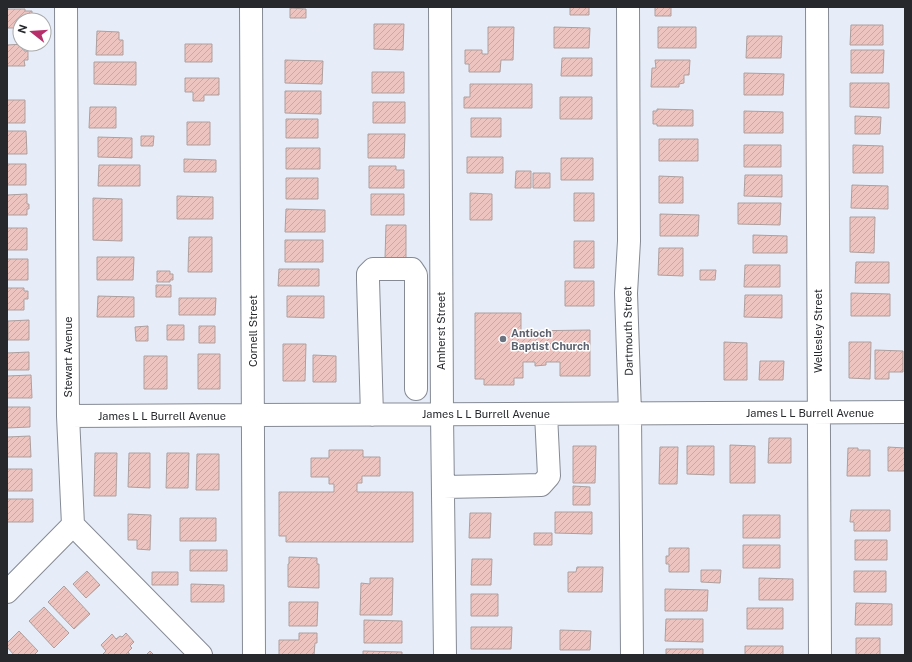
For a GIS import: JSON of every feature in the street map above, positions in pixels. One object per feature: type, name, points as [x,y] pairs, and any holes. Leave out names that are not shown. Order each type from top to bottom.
[{"type":"street","name":"Stewart Avenue","points":[[66,7],[68,416],[73,525]]},
{"type":"street","name":"Cornell Street","points":[[251,7],[254,655]]},
{"type":"street","name":"Amherst Street","points":[[440,7],[441,353],[445,655]]},
{"type":"street","name":"Dartmouth Street","points":[[628,7],[629,241],[626,293],[630,413],[632,655]]},
{"type":"street","name":"Wellesley Street","points":[[817,7],[820,655]]},
{"type":"street","points":[[372,415],[368,274],[373,269],[441,268]]},
{"type":"street","points":[[412,269],[416,275],[416,389]]},
{"type":"street","points":[[415,353],[441,353]]},
{"type":"street","name":"James L L Burrell Avenue","points":[[68,416],[905,412]]},
{"type":"street","points":[[443,487],[541,485],[549,476],[546,414]]},
{"type":"street","points":[[7,592],[73,525],[201,655]]},
{"type":"building","points":[[570,7],[589,7],[589,15],[570,15]]},
{"type":"building","points":[[655,7],[671,7],[671,16],[655,16]]},
{"type":"building","points":[[290,8],[306,9],[306,18],[290,18]]},
{"type":"building","points":[[7,9],[25,9],[25,11],[32,11],[12,12],[12,28],[7,28]]},
{"type":"building","points":[[374,24],[404,24],[403,50],[374,49]]},
{"type":"building","points":[[851,25],[883,25],[883,45],[850,45]]},
{"type":"building","points":[[488,27],[514,27],[513,60],[501,60],[500,72],[469,72],[469,64],[465,64],[465,50],[482,50],[482,54],[488,54]]},
{"type":"building","points":[[554,27],[590,28],[589,48],[554,48]]},
{"type":"building","points":[[658,27],[696,27],[696,48],[658,48]]},
{"type":"building","points":[[97,31],[119,32],[119,40],[123,40],[123,55],[96,55]]},
{"type":"building","points":[[747,36],[782,36],[781,58],[746,58]]},
{"type":"building","points":[[185,44],[212,44],[212,62],[185,62]]},
{"type":"building","points":[[7,45],[12,45],[12,52],[28,52],[28,60],[24,60],[25,66],[7,66]]},
{"type":"building","points":[[851,50],[884,50],[883,73],[851,73]]},
{"type":"building","points":[[562,58],[592,58],[592,76],[561,76]]},
{"type":"building","points":[[285,60],[323,61],[322,84],[285,83]]},
{"type":"building","points":[[655,60],[690,60],[689,75],[684,75],[684,83],[679,84],[679,87],[651,87],[652,68],[656,68]]},
{"type":"building","points":[[94,62],[136,62],[136,85],[94,84]]},
{"type":"building","points":[[372,72],[404,72],[404,93],[372,93]]},
{"type":"building","points":[[744,73],[784,74],[783,95],[744,95]]},
{"type":"building","points":[[185,78],[219,78],[219,95],[204,95],[204,101],[193,101],[193,92],[185,92]]},
{"type":"building","points":[[850,83],[889,83],[889,108],[850,107]]},
{"type":"building","points":[[470,84],[532,84],[532,108],[464,108],[464,97],[470,97]]},
{"type":"building","points":[[285,91],[321,91],[321,114],[285,113]]},
{"type":"building","points":[[560,97],[592,97],[592,119],[560,119]]},
{"type":"building","points":[[7,100],[25,100],[25,123],[7,123]]},
{"type":"building","points":[[373,102],[405,102],[405,123],[373,123]]},
{"type":"building","points":[[90,107],[116,107],[116,128],[89,128]]},
{"type":"building","points":[[657,109],[693,110],[693,126],[657,126],[657,124],[653,124],[653,111],[657,111]]},
{"type":"building","points":[[744,111],[783,112],[783,133],[744,133]]},
{"type":"building","points":[[855,116],[881,117],[880,134],[855,134]]},
{"type":"building","points":[[471,118],[501,118],[501,137],[471,137]]},
{"type":"building","points":[[286,119],[318,119],[318,138],[286,138]]},
{"type":"building","points":[[187,122],[210,122],[210,145],[187,145]]},
{"type":"building","points":[[7,131],[26,131],[27,154],[7,154]]},
{"type":"building","points":[[368,134],[405,134],[404,158],[368,158]]},
{"type":"building","points":[[141,136],[154,136],[153,146],[141,146]]},
{"type":"building","points":[[98,137],[132,138],[132,158],[98,157]]},
{"type":"building","points":[[659,139],[698,139],[698,161],[659,161]]},
{"type":"building","points":[[744,145],[781,145],[781,167],[744,167]]},
{"type":"building","points":[[853,145],[883,146],[883,173],[853,173]]},
{"type":"building","points":[[286,148],[320,148],[320,169],[286,169]]},
{"type":"building","points":[[467,157],[503,157],[503,173],[467,173]]},
{"type":"building","points":[[561,158],[593,158],[593,180],[561,180]]},
{"type":"building","points":[[184,159],[216,160],[216,172],[184,172]]},
{"type":"building","points":[[7,164],[26,164],[26,185],[7,185]]},
{"type":"building","points":[[99,165],[140,165],[140,186],[98,186]]},
{"type":"building","points":[[369,166],[396,166],[396,170],[404,170],[404,188],[369,188]]},
{"type":"building","points":[[516,171],[531,171],[531,188],[515,188]]},
{"type":"building","points":[[533,173],[550,173],[550,188],[533,188]]},
{"type":"building","points":[[745,175],[782,175],[782,197],[744,196]]},
{"type":"building","points":[[659,176],[683,177],[683,203],[659,203]]},
{"type":"building","points":[[286,178],[318,178],[318,199],[286,199]]},
{"type":"building","points":[[852,185],[888,186],[888,209],[851,208]]},
{"type":"building","points":[[470,193],[492,194],[492,220],[470,220]]},
{"type":"building","points":[[574,193],[594,193],[594,221],[574,221]]},
{"type":"building","points":[[27,194],[27,204],[29,204],[29,209],[27,209],[27,215],[7,215],[7,195]]},
{"type":"building","points":[[371,194],[404,194],[404,215],[371,215]]},
{"type":"building","points":[[177,196],[213,197],[213,219],[177,219]]},
{"type":"building","points":[[93,198],[122,199],[122,241],[93,240]]},
{"type":"building","points":[[738,203],[781,203],[780,225],[738,224]]},
{"type":"building","points":[[286,209],[325,210],[325,232],[285,232]]},
{"type":"building","points":[[660,214],[699,215],[698,236],[660,236]]},
{"type":"building","points":[[850,217],[875,217],[874,253],[850,252]]},
{"type":"building","points":[[386,225],[406,225],[406,258],[385,258]]},
{"type":"building","points":[[7,228],[27,228],[27,250],[7,250]]},
{"type":"building","points":[[753,235],[787,236],[787,253],[753,253]]},
{"type":"building","points":[[189,237],[212,237],[212,272],[188,272]]},
{"type":"building","points":[[285,240],[323,240],[323,262],[285,262]]},
{"type":"building","points":[[574,241],[594,241],[594,268],[574,268]]},
{"type":"building","points":[[659,248],[683,248],[683,276],[658,275]]},
{"type":"building","points":[[97,257],[134,257],[133,280],[97,280]]},
{"type":"building","points":[[7,259],[28,259],[28,280],[7,280]]},
{"type":"building","points":[[856,262],[889,262],[889,283],[855,283]]},
{"type":"building","points":[[745,265],[780,265],[780,287],[744,287]]},
{"type":"building","points":[[279,269],[319,269],[319,286],[278,286]]},
{"type":"building","points":[[700,270],[716,270],[715,280],[700,280]]},
{"type":"building","points":[[157,271],[170,271],[170,274],[173,274],[173,280],[170,280],[170,282],[157,282]]},
{"type":"building","points":[[565,281],[594,281],[594,306],[565,306]]},
{"type":"building","points":[[156,285],[171,285],[171,297],[156,297]]},
{"type":"building","points":[[7,288],[24,288],[24,291],[28,291],[28,299],[24,299],[24,310],[7,310]]},
{"type":"building","points":[[851,293],[890,294],[890,316],[851,316]]},
{"type":"building","points":[[745,295],[782,295],[782,318],[744,317]]},
{"type":"building","points":[[98,296],[134,297],[134,317],[97,317]]},
{"type":"building","points":[[287,296],[324,296],[324,318],[287,317]]},
{"type":"building","points":[[179,298],[216,298],[215,315],[179,315]]},
{"type":"building","points":[[475,313],[521,313],[521,331],[590,330],[590,376],[560,376],[560,362],[546,362],[546,365],[535,366],[535,362],[523,362],[523,378],[514,378],[514,385],[484,385],[484,379],[475,379]]},
{"type":"building","points":[[29,320],[29,340],[8,340],[8,321]]},
{"type":"building","points":[[167,325],[184,325],[184,340],[167,340]]},
{"type":"building","points":[[148,326],[148,341],[136,341],[135,327]]},
{"type":"building","points":[[199,326],[215,326],[215,343],[199,343]]},
{"type":"building","points":[[724,342],[747,343],[747,380],[724,380]]},
{"type":"building","points":[[849,342],[871,342],[870,379],[849,378]]},
{"type":"building","points":[[283,344],[306,344],[305,381],[283,381]]},
{"type":"building","points":[[875,350],[903,351],[903,372],[889,372],[889,379],[875,379]]},
{"type":"building","points":[[29,352],[29,370],[7,370],[7,353]]},
{"type":"building","points":[[198,354],[220,354],[220,389],[198,389]]},
{"type":"building","points":[[313,355],[336,356],[336,382],[313,382]]},
{"type":"building","points":[[144,356],[167,356],[167,389],[144,389]]},
{"type":"building","points":[[760,361],[784,361],[783,380],[759,380]]},
{"type":"building","points":[[31,375],[32,398],[7,398],[7,376]]},
{"type":"building","points":[[7,407],[30,407],[30,427],[7,428]]},
{"type":"building","points":[[30,436],[31,457],[7,457],[7,437]]},
{"type":"building","points":[[769,438],[791,438],[791,463],[768,463]]},
{"type":"building","points":[[730,445],[755,446],[755,483],[730,483]]},
{"type":"building","points":[[573,446],[596,446],[595,483],[573,483]]},
{"type":"building","points":[[687,446],[714,446],[714,475],[687,474]]},
{"type":"building","points":[[660,447],[678,447],[677,484],[659,484]]},
{"type":"building","points":[[888,447],[905,448],[905,471],[888,471]]},
{"type":"building","points":[[848,448],[870,450],[870,476],[847,476]]},
{"type":"building","points":[[329,450],[363,450],[363,457],[380,457],[380,476],[362,476],[362,483],[357,483],[357,492],[413,492],[413,542],[286,542],[286,536],[279,536],[279,492],[334,492],[334,484],[329,484],[329,477],[311,477],[311,458],[329,458]]},
{"type":"building","points":[[95,453],[117,453],[116,496],[94,496]]},
{"type":"building","points":[[129,453],[150,453],[150,488],[128,487]]},
{"type":"building","points":[[167,453],[189,453],[188,488],[166,488]]},
{"type":"building","points":[[197,454],[219,454],[219,490],[196,490]]},
{"type":"building","points":[[7,469],[32,469],[32,491],[7,491]]},
{"type":"building","points":[[573,486],[590,487],[590,505],[573,505]]},
{"type":"building","points":[[7,499],[33,499],[33,522],[7,522]]},
{"type":"building","points":[[851,510],[890,510],[890,531],[854,531],[854,522],[850,522]]},
{"type":"building","points":[[555,512],[592,512],[592,534],[555,533]]},
{"type":"building","points":[[470,513],[491,513],[490,538],[469,538]]},
{"type":"building","points":[[128,514],[151,515],[150,550],[137,549],[137,540],[128,540]]},
{"type":"building","points":[[743,515],[780,515],[780,538],[743,538]]},
{"type":"building","points":[[180,518],[216,518],[216,541],[180,541]]},
{"type":"building","points":[[534,533],[552,533],[552,545],[534,545]]},
{"type":"building","points":[[855,540],[887,540],[887,560],[855,560]]},
{"type":"building","points":[[743,545],[780,545],[780,568],[743,568]]},
{"type":"building","points":[[669,548],[689,548],[689,572],[669,572],[669,564],[666,564],[666,556],[669,556]]},
{"type":"building","points":[[190,550],[227,550],[227,571],[190,571]]},
{"type":"building","points":[[289,557],[317,558],[317,564],[319,564],[319,588],[288,587]]},
{"type":"building","points":[[472,559],[492,559],[491,585],[471,585]]},
{"type":"building","points":[[577,567],[603,567],[602,592],[568,592],[568,572],[576,572]]},
{"type":"building","points":[[701,570],[721,570],[720,583],[701,582]]},
{"type":"building","points":[[87,571],[100,585],[86,598],[73,584]]},
{"type":"building","points":[[854,571],[886,571],[886,592],[854,592]]},
{"type":"building","points":[[152,572],[178,572],[178,585],[152,585]]},
{"type":"building","points":[[370,578],[393,578],[392,615],[360,615],[361,583],[370,584]]},
{"type":"building","points":[[759,578],[793,579],[793,600],[759,600]]},
{"type":"building","points":[[191,584],[224,585],[224,602],[191,602]]},
{"type":"building","points":[[64,586],[90,614],[74,629],[48,602]]},
{"type":"building","points":[[665,589],[708,590],[707,611],[665,611]]},
{"type":"building","points":[[471,594],[498,594],[498,616],[471,616]]},
{"type":"building","points":[[289,602],[318,602],[317,626],[289,626]]},
{"type":"building","points":[[856,603],[892,604],[892,625],[855,625]]},
{"type":"building","points":[[44,607],[69,633],[54,648],[29,621]]},
{"type":"building","points":[[747,608],[783,608],[783,629],[747,629]]},
{"type":"building","points":[[666,619],[703,619],[703,642],[665,641]]},
{"type":"building","points":[[364,620],[402,621],[402,643],[364,643]]},
{"type":"building","points":[[471,627],[512,627],[511,649],[471,649]]},
{"type":"building","points":[[560,630],[591,631],[590,650],[560,650]]},
{"type":"building","points":[[19,631],[38,651],[34,655],[14,655],[7,647],[7,643]]},
{"type":"building","points":[[126,633],[134,642],[130,646],[132,648],[128,652],[130,655],[102,655],[106,651],[101,645],[112,634],[116,639],[120,636],[122,637]]},
{"type":"building","points":[[299,633],[317,633],[317,643],[315,643],[314,655],[279,655],[279,640],[299,640]]},
{"type":"building","points":[[856,638],[880,638],[880,655],[856,655]]},
{"type":"building","points":[[745,646],[783,646],[783,655],[745,655]]},
{"type":"building","points":[[666,649],[703,649],[703,655],[666,655]]},
{"type":"building","points":[[150,651],[154,655],[146,655]]},
{"type":"building","points":[[363,651],[402,652],[402,655],[363,655]]},
{"type":"place","name":"Antioch Baptist Church","points":[[503,339]]}]
